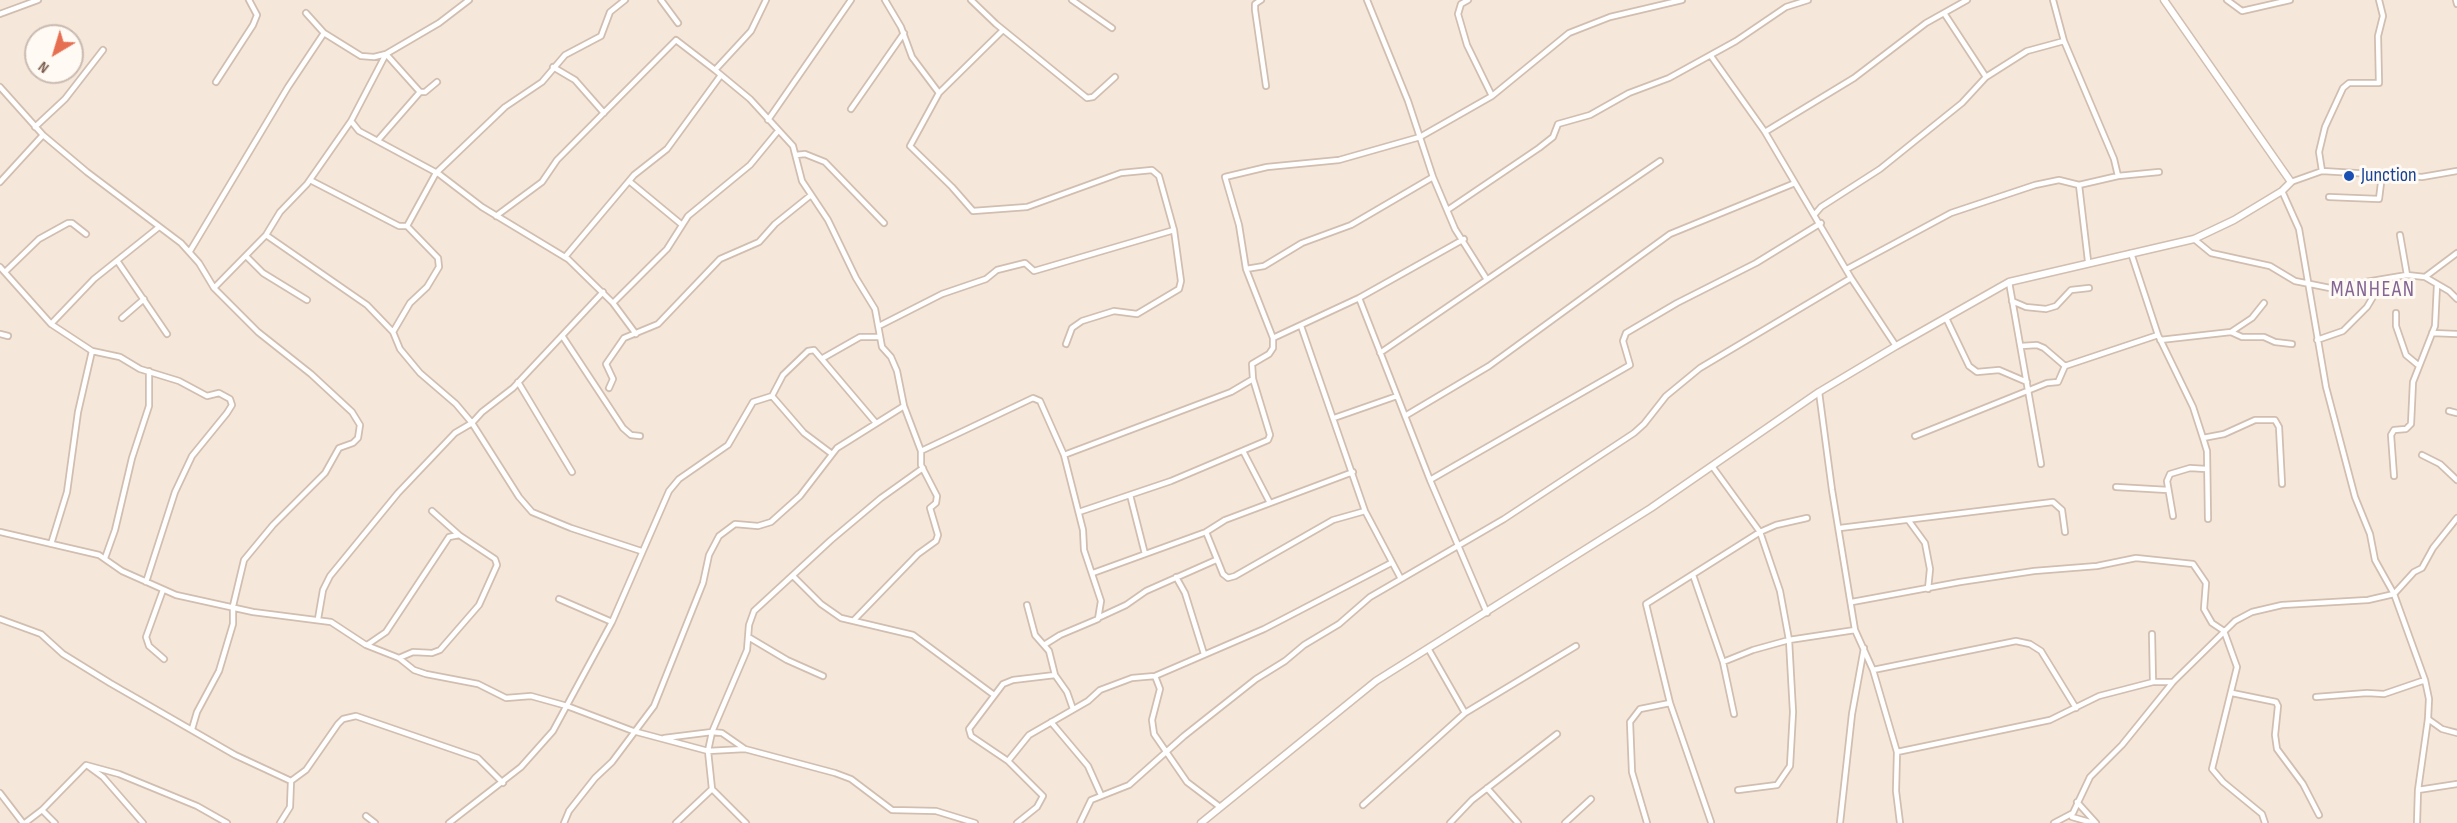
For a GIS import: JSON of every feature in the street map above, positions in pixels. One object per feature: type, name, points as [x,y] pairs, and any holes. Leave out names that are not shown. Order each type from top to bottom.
[{"type":"street","points":[[0,15],[38,0]]},
{"type":"street","points":[[216,81],[253,25],[257,15],[249,0]]},
{"type":"street","points":[[306,13],[324,33],[361,56],[374,57],[386,54],[439,23],[469,0]]},
{"type":"street","points":[[407,226],[436,173],[505,107],[527,94],[565,55],[602,36],[610,12],[625,0]]},
{"type":"street","points":[[661,0],[678,23]]},
{"type":"street","points":[[715,70],[751,31],[766,0]]},
{"type":"street","points":[[768,120],[851,0]]},
{"type":"street","points":[[885,0],[904,33],[912,57],[939,93]]},
{"type":"street","points":[[971,0],[1003,30],[1087,98],[1093,97],[1115,77]]},
{"type":"street","points":[[1072,0],[1112,28]]},
{"type":"street","points":[[1261,0],[1255,4],[1255,10],[1266,86]]},
{"type":"street","points":[[1367,0],[1433,177],[1449,209],[1455,229],[1464,239],[1486,278]]},
{"type":"street","points":[[1468,0],[1461,4],[1458,14],[1467,45],[1492,96]]},
{"type":"street","points":[[1079,512],[1189,474],[1270,438],[1253,379],[1252,364],[1269,354],[1273,348],[1273,338],[1246,269],[1239,225],[1225,177],[1266,168],[1340,160],[1420,137],[1492,96],[1569,33],[1610,17],[1682,0]]},
{"type":"street","points":[[1449,209],[1539,148],[1553,137],[1558,124],[1590,115],[1629,93],[1669,78],[1711,56],[1786,7],[1808,0]]},
{"type":"street","points":[[1765,132],[1854,78],[1919,28],[1967,0]]},
{"type":"street","points":[[2053,0],[2064,41],[2114,159],[2118,176]]},
{"type":"street","points":[[2164,0],[2291,183]]},
{"type":"street","points":[[2227,0],[2242,11],[2290,0]]},
{"type":"street","points":[[2322,171],[2319,152],[2322,140],[2343,88],[2349,83],[2379,83],[2378,36],[2383,16],[2379,0]]},
{"type":"street","points":[[1944,13],[1986,76]]},
{"type":"street","points":[[1003,30],[939,93],[910,146],[973,211],[1027,207],[1117,174],[1152,170],[1159,176],[1174,230],[1181,281],[1179,289],[1137,314],[1114,311],[1082,321],[1072,328],[1066,344]]},
{"type":"street","points":[[190,251],[288,87],[324,33]]},
{"type":"street","points":[[851,109],[904,33]]},
{"type":"street","points":[[496,216],[542,182],[557,160],[676,40],[750,99],[793,146],[798,173],[828,220],[856,278],[875,309],[879,337],[882,347],[891,357],[897,371],[904,406],[921,451],[922,468],[937,496],[936,503],[930,508],[938,539],[918,554],[905,571],[883,588],[854,620]]},
{"type":"street","points":[[1815,214],[1821,207],[1880,169],[1967,99],[1986,76],[2027,51],[2064,41]]},
{"type":"street","points":[[35,127],[65,99],[103,50]]},
{"type":"street","points":[[386,54],[420,92]]},
{"type":"street","points":[[214,288],[266,235],[280,212],[310,180],[351,121],[386,54]]},
{"type":"street","points":[[1711,56],[1765,132],[1821,224],[1851,279],[1896,346]]},
{"type":"street","points":[[553,67],[575,80],[604,113]]},
{"type":"street","points":[[565,257],[629,181],[667,149],[721,75]]},
{"type":"street","points":[[379,139],[420,92],[425,92],[437,82]]},
{"type":"street","points":[[0,87],[43,135],[190,251],[214,288],[258,332],[352,412],[360,425],[358,438],[353,443],[339,448],[325,473],[249,553],[241,566],[233,606],[233,624],[219,671],[197,711],[192,729]]},
{"type":"street","points":[[351,121],[359,131],[379,139],[436,173],[496,216],[565,257],[603,292],[636,334]]},
{"type":"street","points":[[613,303],[667,249],[681,224],[758,158],[778,131]]},
{"type":"street","points":[[0,182],[43,135]]},
{"type":"street","points":[[796,155],[805,154],[825,162],[884,223]]},
{"type":"street","points":[[1380,353],[1486,278],[1660,161]]},
{"type":"street","points":[[1201,823],[1376,681],[1487,613],[1712,466],[1819,392],[2008,282],[2088,261],[2131,254],[2194,239],[2234,220],[2282,191],[2291,183],[2322,171],[2422,177],[2457,171]]},
{"type":"street","points":[[1847,269],[1951,213],[2035,185],[2059,180],[2079,185],[2118,176],[2158,172]]},
{"type":"street","points":[[2330,197],[2379,199],[2382,175]]},
{"type":"street","points":[[1246,269],[1264,266],[1302,243],[1351,225],[1433,177]]},
{"type":"street","points":[[310,180],[399,226],[407,226],[438,258],[439,267],[427,287],[410,303],[393,332]]},
{"type":"street","points":[[629,181],[681,224]]},
{"type":"street","points":[[1405,416],[1489,366],[1670,234],[1795,183]]},
{"type":"street","points":[[2079,185],[2088,261]]},
{"type":"street","points":[[2282,191],[2299,229],[2309,284],[2308,294],[2326,387],[2355,497],[2370,534],[2375,560],[2394,594],[2426,680],[2429,699],[2428,719],[2418,790],[2417,823]]},
{"type":"street","points":[[609,388],[613,379],[606,367],[607,361],[620,342],[657,324],[720,259],[759,242],[775,224],[811,195]]},
{"type":"street","points":[[6,272],[39,239],[68,223],[72,223],[86,234]]},
{"type":"street","points":[[1430,480],[1630,365],[1623,341],[1626,333],[1677,303],[1756,263],[1821,224]]},
{"type":"street","points":[[51,324],[78,293],[159,227]]},
{"type":"street","points":[[879,326],[942,294],[986,279],[997,270],[1025,263],[1034,272],[1174,230]]},
{"type":"street","points":[[266,235],[297,258],[354,294],[393,332],[400,349],[420,373],[456,404],[472,423],[519,497],[532,512],[570,528],[641,551]]},
{"type":"street","points":[[2400,235],[2407,275]]},
{"type":"street","points":[[1273,338],[1359,298],[1464,239]]},
{"type":"street","points":[[2194,239],[2211,253],[2270,266],[2295,280],[2309,284],[2330,288],[2407,275],[2424,277],[2457,298]]},
{"type":"street","points":[[2424,277],[2457,253]]},
{"type":"street","points":[[2131,254],[2159,337],[2193,407],[2203,438],[2206,451],[2208,519]]},
{"type":"street","points":[[246,256],[263,273],[307,300]]},
{"type":"street","points":[[118,262],[167,334]]},
{"type":"street","points":[[0,267],[51,324],[92,351],[120,357],[149,371],[179,381],[207,396],[214,393],[223,394],[232,405],[192,456],[176,492],[146,582]]},
{"type":"street","points":[[1080,823],[1091,800],[1129,785],[1256,679],[1285,661],[1304,645],[1339,624],[1370,597],[1459,546],[1634,433],[1666,396],[1700,368],[1756,332],[1810,304],[1851,279]]},
{"type":"street","points":[[2317,340],[2343,331],[2367,307],[2383,280]]},
{"type":"street","points":[[2008,282],[2041,464]]},
{"type":"street","points":[[2394,476],[2391,435],[2394,430],[2406,429],[2411,424],[2413,382],[2436,318],[2437,285]]},
{"type":"street","points":[[2012,301],[2026,307],[2046,309],[2056,306],[2071,290],[2089,288]]},
{"type":"street","points":[[318,619],[323,590],[344,558],[398,493],[455,433],[472,423],[518,382],[563,337],[584,310],[603,292]]},
{"type":"street","points":[[1359,298],[1430,480],[1487,613]]},
{"type":"street","points":[[122,318],[144,299]]},
{"type":"street","points":[[2231,332],[2252,318],[2264,303]]},
{"type":"street","points":[[2396,313],[2396,326],[2406,355],[2418,365]]},
{"type":"street","points":[[1946,318],[1970,366],[1977,372],[1999,370],[2027,382]]},
{"type":"street","points":[[1301,326],[1365,511],[1401,579]]},
{"type":"street","points":[[2064,366],[2159,337],[2231,332],[2242,337],[2264,337],[2275,342],[2292,344]]},
{"type":"street","points":[[2432,333],[2457,334]]},
{"type":"street","points":[[0,334],[8,336]]},
{"type":"street","points":[[563,337],[623,428],[631,435],[640,436]]},
{"type":"street","points":[[823,358],[860,337],[879,337]]},
{"type":"street","points":[[2021,346],[2037,345],[2044,348],[2064,366]]},
{"type":"street","points":[[772,396],[783,375],[808,351],[814,350],[876,423]]},
{"type":"street","points":[[51,544],[67,492],[78,412],[92,351]]},
{"type":"street","points":[[1915,436],[2046,382],[2058,382],[2064,366]]},
{"type":"street","points":[[105,558],[115,530],[132,458],[148,406],[149,371]]},
{"type":"street","points":[[1064,455],[1231,392],[1253,379]]},
{"type":"street","points":[[518,382],[572,472]]},
{"type":"street","points":[[1819,392],[1832,490],[1855,630],[1874,670],[1897,752],[1896,791],[1900,823]]},
{"type":"street","points":[[449,823],[503,783],[553,731],[612,622],[641,551],[673,484],[728,445],[753,402],[766,395],[772,396],[804,433],[832,454]]},
{"type":"street","points":[[1334,418],[1397,396]]},
{"type":"street","points":[[921,451],[1033,398],[1040,401],[1064,455],[1079,512],[1084,550],[1094,573],[1100,596],[1100,617]]},
{"type":"street","points":[[564,823],[569,811],[595,778],[612,762],[633,731],[654,706],[703,583],[709,555],[719,536],[735,524],[758,526],[771,522],[800,496],[842,444],[904,406]]},
{"type":"street","points":[[2449,411],[2457,413]]},
{"type":"street","points":[[2203,438],[2224,434],[2255,420],[2266,418],[2275,420],[2279,427],[2282,484]]},
{"type":"street","points":[[1243,451],[1270,502]]},
{"type":"street","points":[[2422,455],[2440,464],[2457,480]]},
{"type":"street","points":[[1712,466],[1760,532],[1780,591],[1789,640],[1793,720],[1791,766],[1777,785],[1738,790]]},
{"type":"street","points":[[746,823],[712,789],[708,751],[712,732],[750,638],[749,625],[754,611],[812,556],[866,510],[922,468]]},
{"type":"street","points":[[2173,516],[2168,490],[2170,474],[2190,468],[2206,469]]},
{"type":"street","points":[[1094,573],[1206,532],[1226,520],[1270,502],[1353,472]]},
{"type":"street","points":[[2116,487],[2168,490]]},
{"type":"street","points":[[1130,495],[1145,554]]},
{"type":"street","points":[[1840,528],[2053,502],[2061,510],[2065,532]]},
{"type":"street","points":[[399,658],[413,652],[432,653],[440,650],[478,605],[497,561],[459,535],[432,510]]},
{"type":"street","points":[[1206,532],[1216,560],[1223,574],[1228,578],[1333,520],[1365,511]]},
{"type":"street","points":[[1711,822],[1670,703],[1645,608],[1649,601],[1693,576],[1760,532],[1776,525],[1807,518]]},
{"type":"street","points":[[2069,823],[2090,777],[2122,745],[2173,682],[2224,631],[2242,617],[2267,608],[2368,600],[2394,594],[2414,572],[2422,568],[2433,548],[2457,518]]},
{"type":"street","points":[[1909,521],[1925,543],[1930,569],[1928,588]]},
{"type":"street","points":[[0,532],[105,558],[122,571],[163,590],[273,616],[331,622],[366,645],[399,658],[414,670],[478,684],[506,698],[531,696],[567,706],[633,731],[708,751],[745,749],[844,775],[892,810],[936,811],[975,823]]},
{"type":"street","points":[[366,645],[386,632],[449,537],[459,535]]},
{"type":"street","points":[[1852,602],[2034,571],[2097,566],[2136,558],[2193,564],[2206,583],[2204,609],[2212,623],[2224,631],[2237,667],[2212,769],[2223,782],[2262,814],[2265,823]]},
{"type":"street","points":[[1044,645],[1126,605],[1146,591],[1216,560]]},
{"type":"street","points":[[1008,761],[1024,740],[1073,710],[1100,690],[1132,678],[1155,676],[1264,628],[1391,563]]},
{"type":"street","points":[[793,576],[837,615],[913,635],[994,695]]},
{"type":"street","points":[[1693,576],[1723,662],[1734,714]]},
{"type":"street","points":[[1176,577],[1185,593],[1204,654]]},
{"type":"street","points":[[163,590],[146,637],[149,646],[164,659]]},
{"type":"street","points":[[559,599],[612,622]]},
{"type":"street","points":[[1026,605],[1035,635],[1049,651],[1055,675],[1067,692],[1073,710]]},
{"type":"street","points":[[0,619],[41,634],[63,654],[110,683],[235,755],[291,781]]},
{"type":"street","points":[[1723,662],[1753,650],[1789,640],[1855,630]]},
{"type":"street","points":[[2152,634],[2153,682]]},
{"type":"street","points":[[750,638],[787,660],[823,676]]},
{"type":"street","points":[[1874,670],[2016,641],[2030,644],[2041,651],[2076,708]]},
{"type":"street","points":[[1363,805],[1465,713],[1576,646]]},
{"type":"street","points":[[1840,823],[1852,714],[1864,648]]},
{"type":"street","points":[[1429,650],[1465,713]]},
{"type":"street","points":[[1017,823],[1037,807],[1043,796],[1008,761],[980,744],[969,732],[971,724],[1008,681],[1055,675]]},
{"type":"street","points":[[1155,676],[1160,689],[1151,726],[1156,739],[1192,788],[1220,807]]},
{"type":"street","points":[[2316,697],[2384,694],[2426,680]]},
{"type":"street","points":[[1897,752],[2050,720],[2099,696],[2153,682],[2173,682]]},
{"type":"street","points":[[2232,693],[2276,702],[2278,706],[2275,735],[2277,749],[2303,784],[2319,815]]},
{"type":"street","points":[[1647,823],[1632,772],[1630,722],[1640,709],[1670,703]]},
{"type":"street","points":[[291,781],[306,770],[338,724],[343,719],[356,716],[478,758],[503,783]]},
{"type":"street","points":[[2428,719],[2442,729],[2457,732]]},
{"type":"street","points":[[1051,722],[1088,766],[1101,795]]},
{"type":"street","points":[[661,738],[712,732],[722,733],[745,749]]},
{"type":"street","points":[[1450,823],[1487,788],[1557,734]]},
{"type":"street","points":[[0,793],[24,823],[42,810],[86,765]]},
{"type":"street","points":[[86,765],[103,777],[143,823]]},
{"type":"street","points":[[86,765],[119,774],[197,806],[227,823]]},
{"type":"street","points":[[280,823],[290,807],[291,781]]},
{"type":"street","points":[[2418,790],[2457,784]]},
{"type":"street","points":[[1487,788],[1518,823]]},
{"type":"street","points":[[676,823],[712,789]]},
{"type":"street","points":[[1565,823],[1591,799]]},
{"type":"street","points":[[2077,802],[2095,823]]},
{"type":"street","points":[[42,810],[55,823]]},
{"type":"street","points":[[2054,823],[2072,815],[2095,823]]},
{"type":"street","points":[[366,816],[375,823]]},
{"type":"shaded area","points":[[0,0],[2457,0],[2457,823],[0,823]]},
{"type":"place","name":"Junction","points":[[2349,176]]},
{"type":"district","name":"MANHEAN","points":[[2373,290]]}]
